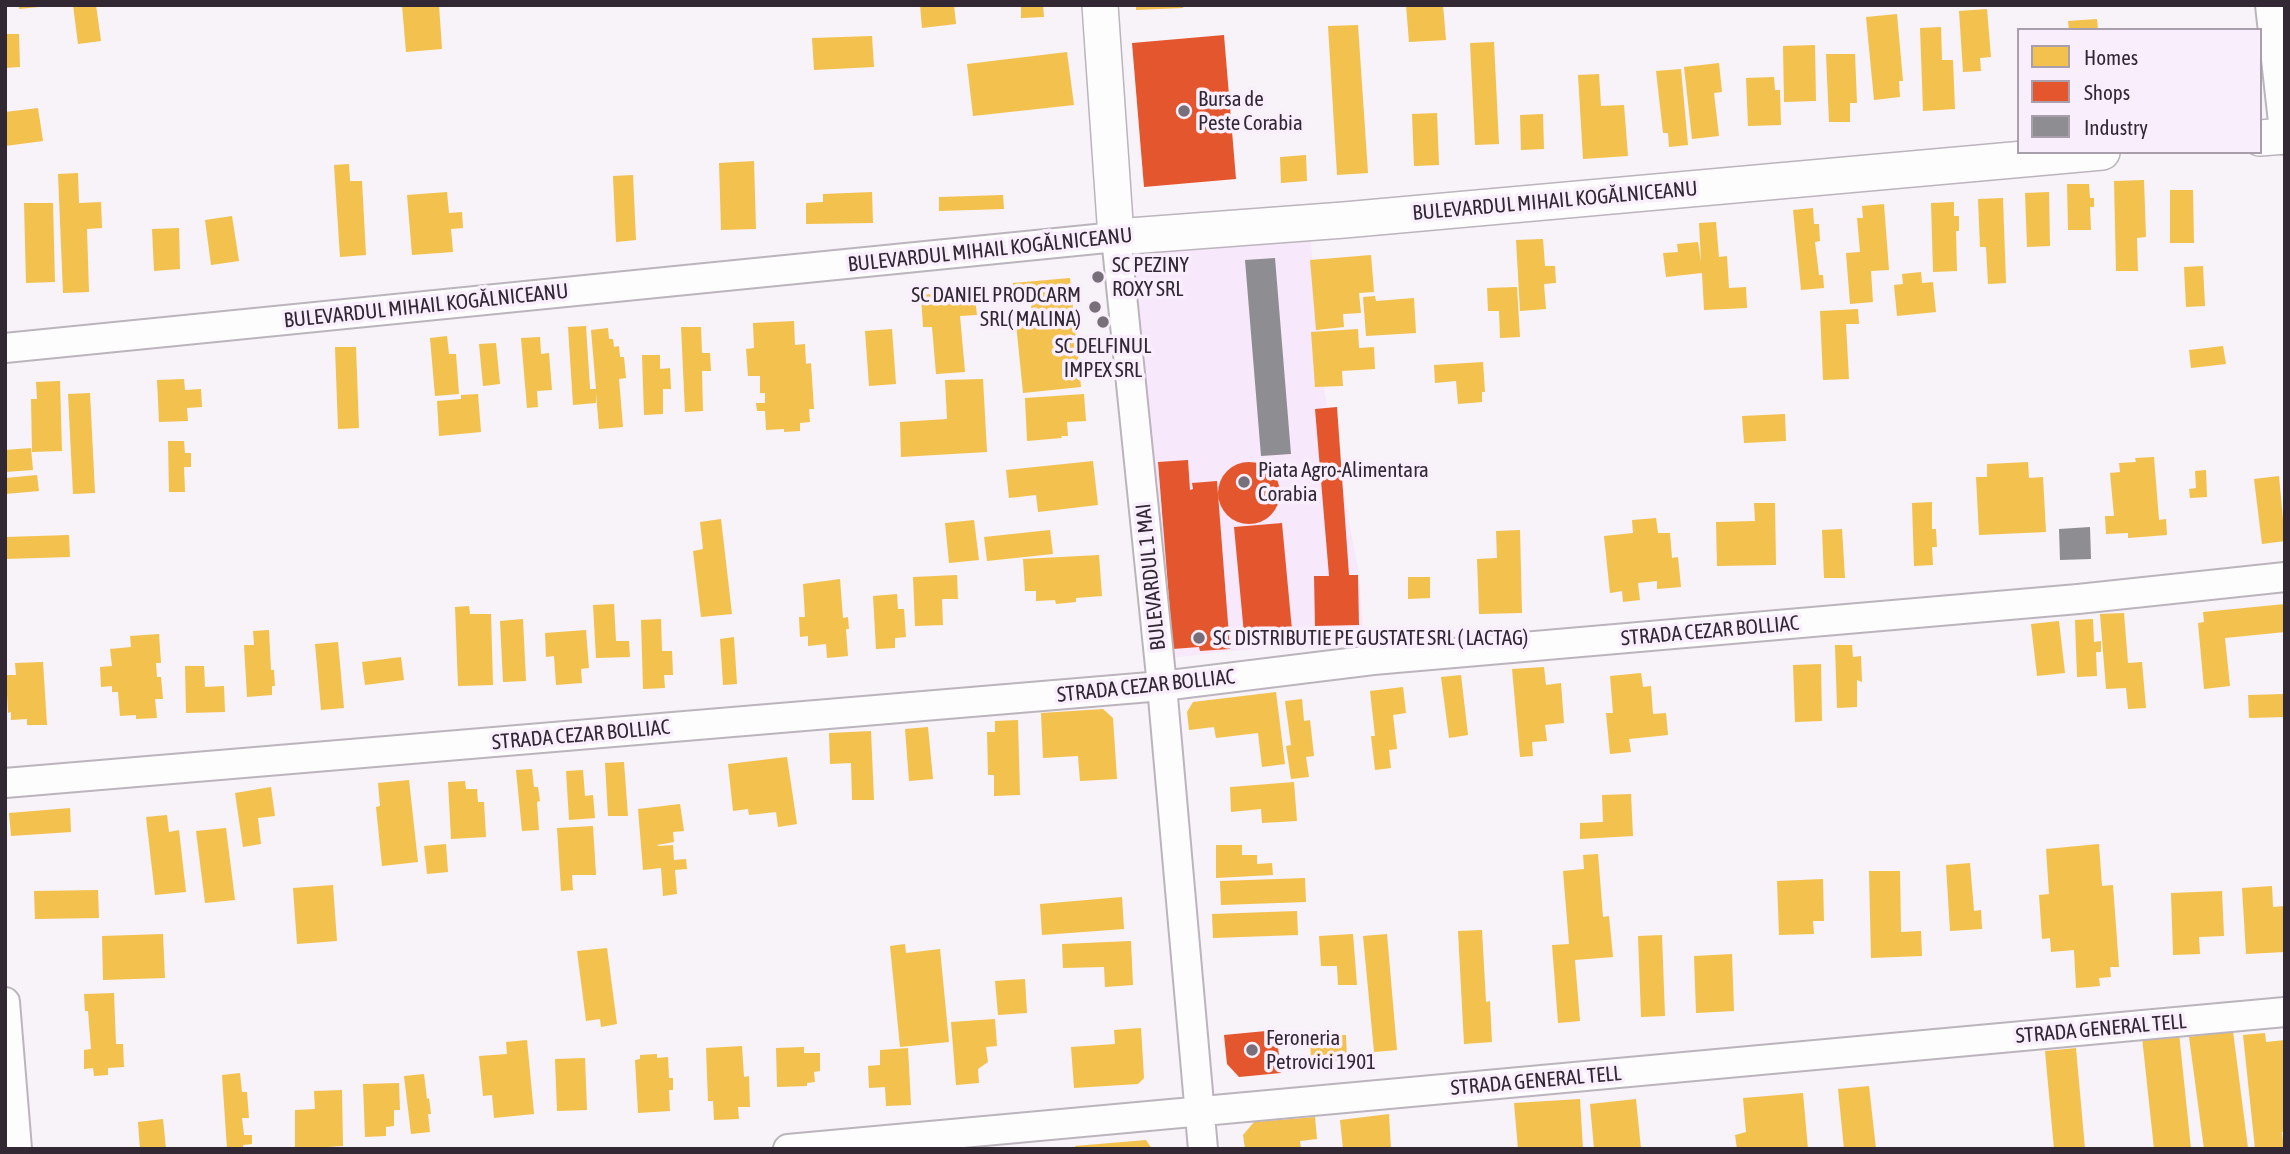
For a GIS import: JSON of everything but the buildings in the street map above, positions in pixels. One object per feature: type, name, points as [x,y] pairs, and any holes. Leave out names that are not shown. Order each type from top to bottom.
[{"type":"main road","name":"BULEVARDUL 1 MAI","points":[[1100,5],[1116,237]]},
{"type":"main road","points":[[2262,138],[2285,137]]},
{"type":"main road","name":"BULEVARDUL MIHAIL KOGĂLNICEANU","points":[[1116,237],[1344,220],[2080,154]]},
{"type":"street","points":[[2270,5],[2285,137]]},
{"type":"street","name":"BULEVARDUL MIHAIL KOGĂLNICEANU","points":[[5,348],[1116,237]]},
{"type":"street","name":"BULEVARDUL 1 MAI","points":[[1116,237],[1162,686],[1203,1149]]},
{"type":"street","name":"STRADA CEZAR BOLLIAC","points":[[5,783],[1162,686],[1373,660],[2078,599],[2285,577]]},
{"type":"street","points":[[5,1002],[17,1149]]},
{"type":"street","name":"STRADA GENERAL TELL","points":[[788,1149],[2285,1012]]},
{"type":"shaded area","name":"Piata Agro-Alimentara Corabia","points":[[1310,234],[1325,394],[1358,569],[1364,637],[1168,658],[1116,237]]},
{"type":"place","name":"Bursa de Peste Corabia","points":[[1184,111]]},
{"type":"place","name":"SC PEZINY ROXY SRL","points":[[1098,277]]},
{"type":"place","name":"SC DANIEL PRODCARM SRL( MALINA)","points":[[1095,307]]},
{"type":"place","name":"SC DELFINUL IMPEX SRL","points":[[1103,322]]},
{"type":"place","name":"Piata Agro-Alimentara Corabia","points":[[1244,482]]},
{"type":"place","name":"SC DISTRIBUTIE PE GUSTATE SRL ( LACTAG)","points":[[1199,638]]},
{"type":"place","name":"Feroneria Petrovici 1901","points":[[1252,1050]]}]
